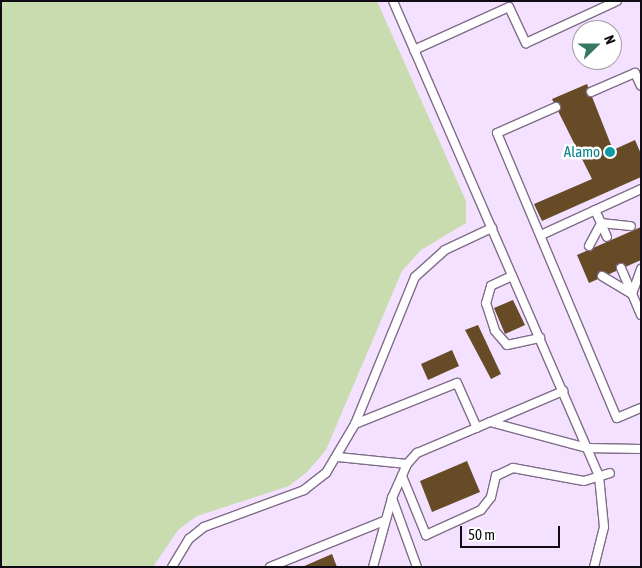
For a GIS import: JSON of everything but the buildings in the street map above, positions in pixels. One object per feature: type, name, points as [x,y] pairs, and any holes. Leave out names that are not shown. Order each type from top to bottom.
[{"type":"lane","points":[[393,1],[599,476],[604,527],[594,567]]},
{"type":"lane","points":[[414,50],[509,7],[526,43],[617,1]]},
{"type":"lane","points":[[591,92],[635,73],[641,86]]},
{"type":"lane","points":[[556,108],[496,133],[541,234],[617,418],[641,408]]},
{"type":"lane","points":[[541,234],[641,190]]},
{"type":"lane","points":[[595,210],[607,237]]},
{"type":"lane","points":[[601,223],[631,226]]},
{"type":"lane","points":[[589,246],[601,223]]},
{"type":"lane","points":[[172,567],[189,539],[204,526],[304,490],[338,457],[355,424],[415,277],[445,250],[492,228]]},
{"type":"lane","points":[[621,268],[641,315]]},
{"type":"lane","points":[[632,294],[641,270]]},
{"type":"lane","points":[[512,276],[491,286],[486,303],[494,331],[507,345],[540,338]]},
{"type":"lane","points":[[602,276],[632,294]]},
{"type":"lane","points":[[355,424],[457,383],[477,428]]},
{"type":"lane","points":[[373,567],[384,521],[392,498],[407,464],[417,453],[563,391]]},
{"type":"lane","points":[[490,422],[587,448],[641,448]]},
{"type":"lane","points":[[338,457],[407,464]]},
{"type":"lane","points":[[402,476],[426,535],[481,510],[491,497],[496,476],[513,468],[584,481],[610,473]]},
{"type":"lane","points":[[392,498],[417,567]]},
{"type":"lane","points":[[270,567],[384,521]]},
{"type":"shaded area","points":[[1,1],[641,1],[641,567],[1,567]]},
{"type":"green space","points":[[1,1],[377,1],[466,201],[466,223],[421,250],[402,271],[326,450],[307,472],[289,486],[197,516],[178,530],[153,567],[1,567]]},
{"type":"place","name":"Alamo","points":[[610,152]]}]
